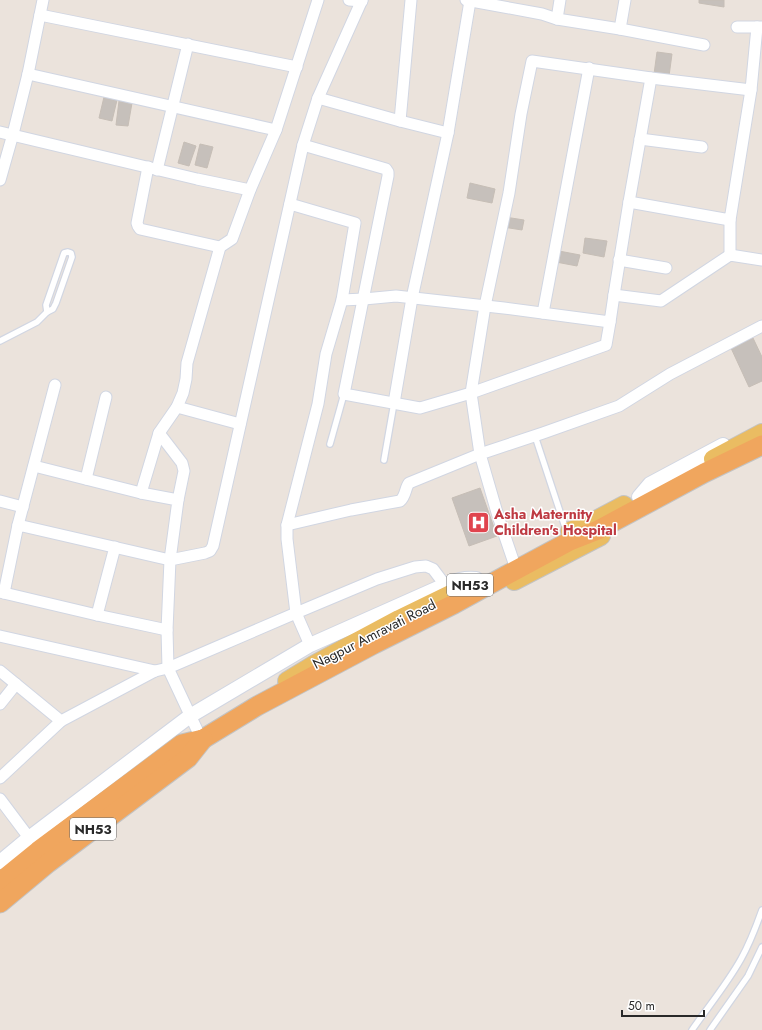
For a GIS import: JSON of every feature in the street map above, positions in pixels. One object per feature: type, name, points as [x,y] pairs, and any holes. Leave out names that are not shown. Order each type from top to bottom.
[{"type":"highway","points":[[201,736],[374,644],[454,604],[570,541],[598,530],[704,473],[762,445]]},
{"type":"highway","name":"Nagpur Amravati Road","points":[[0,903],[185,751],[201,736]]},
{"type":"highway","name":"Nagpur Amravati Road","points":[[0,882],[34,845],[185,751]]},
{"type":"main road","name":"Nagpur Amravati Road","points":[[201,736],[315,664],[399,619],[481,580],[567,533],[594,521],[762,433]]},
{"type":"main road","name":"Nagpur Amravati Road","points":[[185,751],[762,453]]},
{"type":"street","points":[[0,180],[28,74],[43,0]]},
{"type":"street","points":[[141,493],[159,433],[177,407],[183,393],[186,379],[186,363],[220,247],[232,239],[250,190],[276,130],[318,0]]},
{"type":"street","points":[[18,525],[170,560],[210,551],[213,546],[303,145],[318,98],[362,0],[349,0]]},
{"type":"street","points":[[400,121],[411,0]]},
{"type":"street","points":[[394,403],[412,298],[448,133],[468,0],[542,14],[557,19],[704,45]]},
{"type":"street","points":[[557,19],[560,0]]},
{"type":"street","points":[[620,29],[625,0]]},
{"type":"street","points":[[40,15],[297,67]]},
{"type":"street","points":[[730,255],[730,220],[751,90],[759,27],[737,27]]},
{"type":"street","points":[[188,44],[173,107],[152,168],[137,223],[140,229],[220,247]]},
{"type":"street","points":[[514,562],[498,516],[480,454],[471,393],[485,306],[509,192],[532,61],[651,78],[751,90]]},
{"type":"street","points":[[543,313],[589,68]]},
{"type":"street","points":[[28,74],[276,130]]},
{"type":"street","points":[[303,145],[386,169],[388,172],[364,300],[344,394],[420,408],[471,393],[606,346],[619,260],[651,78]]},
{"type":"street","points":[[318,98],[448,133]]},
{"type":"street","points":[[0,132],[197,179],[250,190]]},
{"type":"street","points":[[640,139],[702,147]]},
{"type":"street","points":[[629,202],[730,220]]},
{"type":"street","points":[[290,204],[354,223],[342,300],[326,354],[318,404],[287,525],[287,539],[296,613],[310,645]]},
{"type":"street","points":[[614,295],[660,301],[730,255],[762,260]]},
{"type":"street","points":[[619,260],[666,268]]},
{"type":"street","points":[[342,300],[364,300],[396,296],[610,322]]},
{"type":"street","points":[[287,525],[351,510],[400,501],[403,498],[408,484],[410,483],[480,454],[619,406],[670,374],[762,326]]},
{"type":"street","points":[[55,385],[2,592],[97,616],[167,630]]},
{"type":"street","points":[[86,479],[106,397]]},
{"type":"street","points":[[177,407],[240,424]]},
{"type":"street","points":[[640,497],[650,484],[762,424]]},
{"type":"street","points":[[159,433],[182,463],[184,471],[178,500],[170,560],[167,630],[168,668],[201,736]]},
{"type":"street","points":[[34,466],[141,493],[178,500]]},
{"type":"street","points":[[0,501],[23,507]]},
{"type":"street","points":[[97,616],[115,547]]},
{"type":"street","points":[[0,778],[61,721],[155,671],[168,668],[377,579],[416,566],[426,566],[433,569],[445,585]]},
{"type":"street","points":[[0,862],[34,845],[190,716],[310,645],[457,580],[467,578],[481,580]]},
{"type":"street","points":[[0,636],[155,671]]},
{"type":"street","points":[[0,671],[61,721]]},
{"type":"street","points":[[0,704],[16,684]]},
{"type":"street","points":[[0,798],[34,845]]},
{"type":"lane","points":[[0,341],[37,322],[47,312],[53,309],[68,270],[72,253],[64,253],[46,305],[47,312]]},
{"type":"lane","points":[[330,444],[344,394]]},
{"type":"lane","points":[[384,460],[394,403]]},
{"type":"lane","points":[[535,436],[567,533]]},
{"type":"lane","points":[[692,1030],[741,959],[751,940],[762,910]]},
{"type":"lane","points":[[710,1030],[748,976],[762,947]]},
{"type":"building","points":[[699,0],[724,0],[724,7],[699,3]]},
{"type":"building","points":[[657,52],[672,54],[669,76],[654,74]]},
{"type":"building","points":[[104,97],[117,100],[112,121],[99,118]]},
{"type":"building","points":[[119,101],[132,103],[128,126],[116,125]]},
{"type":"building","points":[[184,142],[196,146],[189,166],[178,163]]},
{"type":"building","points":[[200,144],[213,147],[207,168],[195,165]]},
{"type":"building","points":[[470,183],[495,189],[492,203],[467,198]]},
{"type":"building","points":[[505,217],[524,220],[522,230],[503,227]]},
{"type":"building","points":[[585,238],[607,241],[604,257],[583,253]]},
{"type":"building","points":[[559,251],[580,255],[577,266],[556,262]]},
{"type":"building","points":[[753,338],[762,357],[762,381],[749,387],[731,348]]},
{"type":"building","points":[[480,488],[497,536],[469,546],[452,498]]},
{"type":"place","name":"Asha Maternity Children's Hospital","points":[[478,522]]}]
